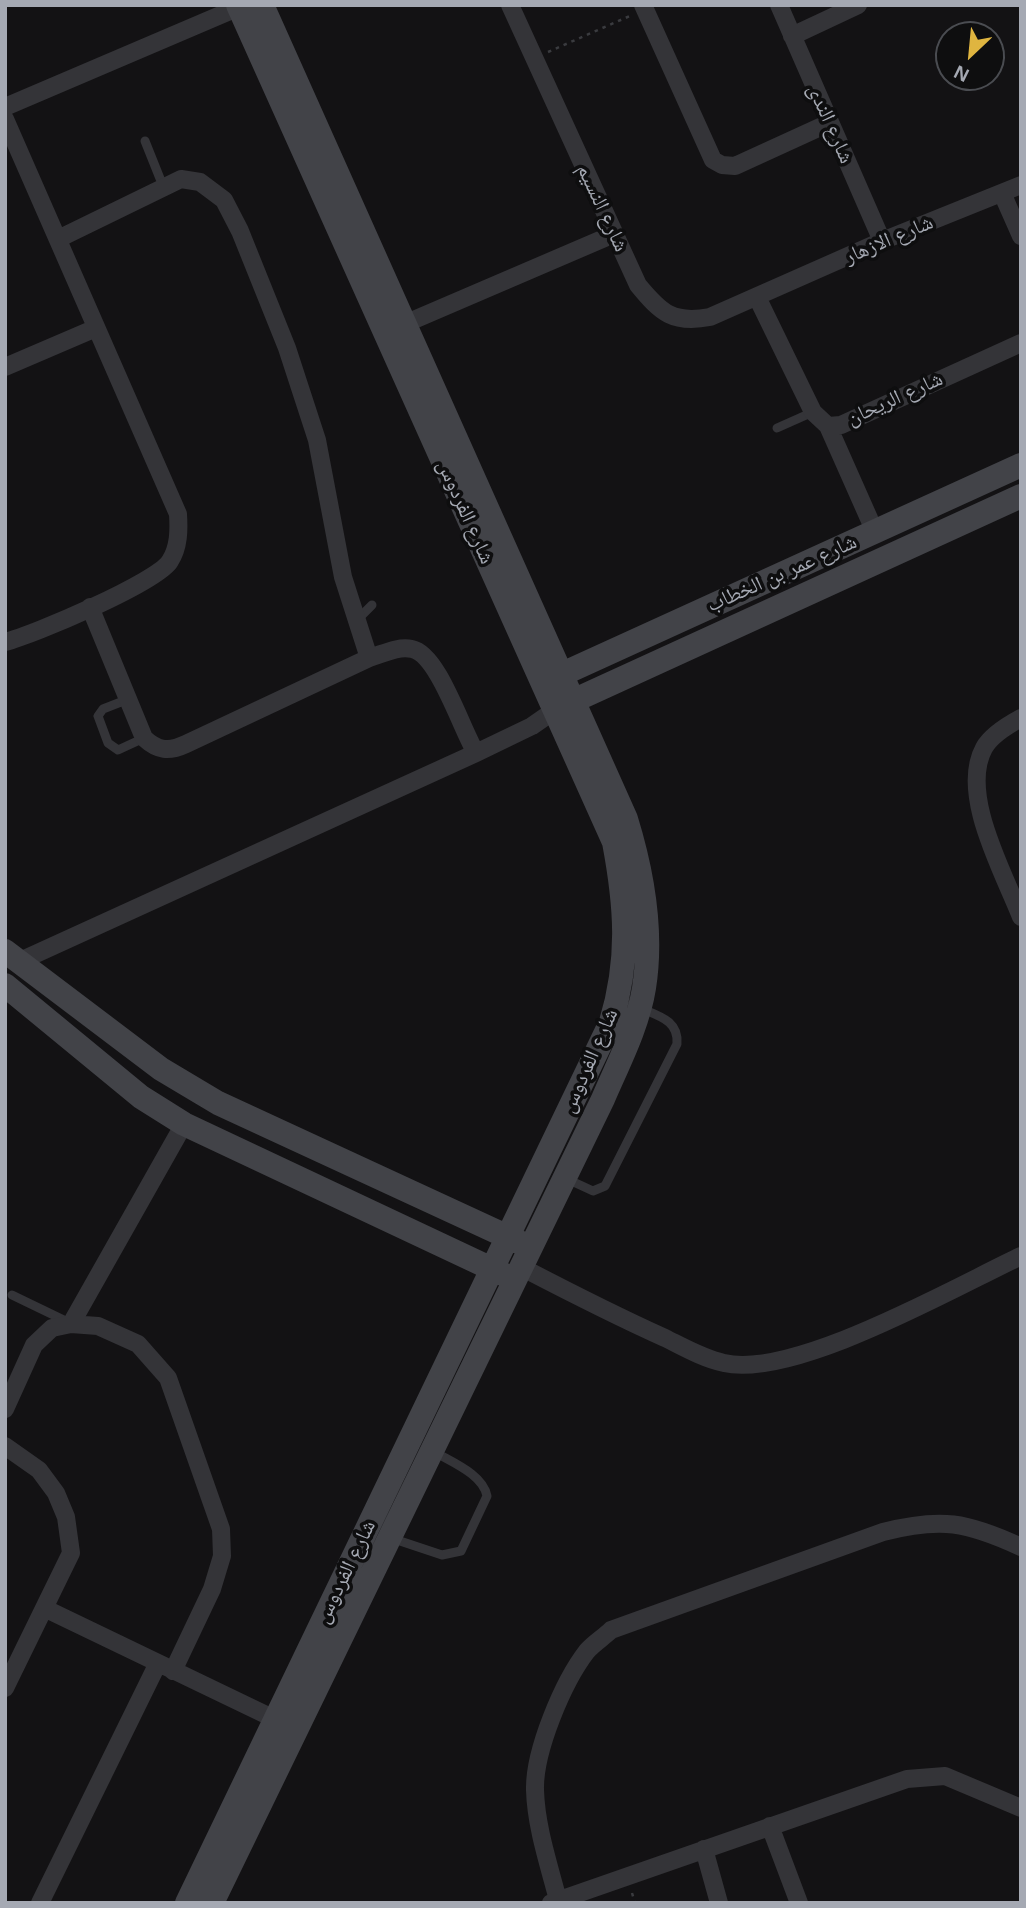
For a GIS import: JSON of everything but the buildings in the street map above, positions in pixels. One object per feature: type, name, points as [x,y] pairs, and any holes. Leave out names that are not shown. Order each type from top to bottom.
[{"type":"street","name":"شارع النسيم","points":[[510,5],[638,285],[663,312],[689,321],[710,317],[757,297]]},
{"type":"street","name":"شارع الندى","points":[[779,5],[828,123],[882,241]]},
{"type":"street","points":[[792,36],[858,5]]},
{"type":"street","points":[[5,107],[246,6]]},
{"type":"street","name":"شارع الفردوس","points":[[187,1903],[390,1537],[566,1179],[623,1053],[639,1007],[647,950],[642,883],[626,819],[564,705],[395,328],[246,6]]},
{"type":"street","points":[[644,7],[713,160],[722,165],[734,166],[828,123]]},
{"type":"street","points":[[5,119],[178,514],[179,529],[170,564],[150,578],[35,633],[5,642]]},
{"type":"street","points":[[58,239],[181,179],[200,182],[224,200],[240,231],[287,348],[317,440],[336,545],[355,621],[369,658]]},
{"type":"street","name":"شارع الازهار","points":[[757,297],[882,241],[1021,185]]},
{"type":"street","points":[[1002,193],[1021,236]]},
{"type":"street","points":[[395,328],[614,234]]},
{"type":"street","name":"شارع الريحان","points":[[757,297],[813,412],[828,426],[841,425],[1020,346]]},
{"type":"street","points":[[5,367],[96,328]]},
{"type":"street","points":[[828,426],[875,532]]},
{"type":"street","name":"شارع عمر بن الخطاب","points":[[552,679],[1021,466]]},
{"type":"street","name":"شارع عمر بن الخطاب","points":[[564,705],[1021,496]]},
{"type":"street","points":[[90,607],[127,700],[144,738],[152,746],[173,750],[369,658],[398,648],[421,652],[439,675],[463,731],[476,753]]},
{"type":"street","points":[[523,1265],[508,1237],[218,1102],[161,1069],[12,956],[476,753],[532,726],[564,705]]},
{"type":"street","name":"شارع الفردوس","points":[[212,1903],[286,1724],[477,1301],[611,1022],[625,962],[622,884],[614,842],[564,705]]},
{"type":"street","points":[[1021,718],[1004,728],[984,748],[977,773],[976,799],[1021,917]]},
{"type":"street","points":[[5,985],[141,1097],[184,1124],[492,1269],[523,1265],[692,1351],[724,1363],[761,1364],[795,1359],[853,1335],[1021,1256]]},
{"type":"street","points":[[71,1324],[184,1124]]},
{"type":"street","points":[[527,1197],[551,1208]]},
{"type":"street","points":[[434,1241],[447,1228],[449,1209]]},
{"type":"street","points":[[477,1301],[500,1312]]},
{"type":"street","points":[[5,1409],[34,1345],[52,1328],[71,1324],[98,1326],[138,1344],[168,1378],[222,1529],[222,1556],[212,1589],[166,1667],[40,1903]]},
{"type":"street","points":[[5,1446],[38,1470],[56,1493],[66,1517],[71,1553],[46,1609],[5,1688]]},
{"type":"street","points":[[1021,1547],[989,1532],[948,1522],[916,1523],[883,1532],[611,1630],[589,1649],[573,1673],[538,1761],[535,1789],[554,1902],[888,1784],[929,1776],[945,1776],[1021,1808]]},
{"type":"street","points":[[46,1609],[286,1724]]},
{"type":"street","points":[[770,1826],[799,1903]]},
{"type":"street","points":[[704,1849],[719,1903]]},
{"type":"lane","points":[[145,141],[163,186]]},
{"type":"lane","points":[[777,428],[813,412]]},
{"type":"lane","points":[[355,621],[372,605]]},
{"type":"lane","points":[[127,700],[103,709],[98,716],[108,743],[118,750],[144,738]]},
{"type":"lane","points":[[566,1179],[593,1191],[605,1186],[677,1044],[677,1031],[669,1021],[639,1007]]},
{"type":"lane","points":[[12,1295],[71,1324]]},
{"type":"lane","points":[[390,1537],[442,1555],[461,1551],[487,1496],[485,1488],[476,1477],[432,1450]]},
{"type":"path","points":[[534,58],[644,7]]}]
